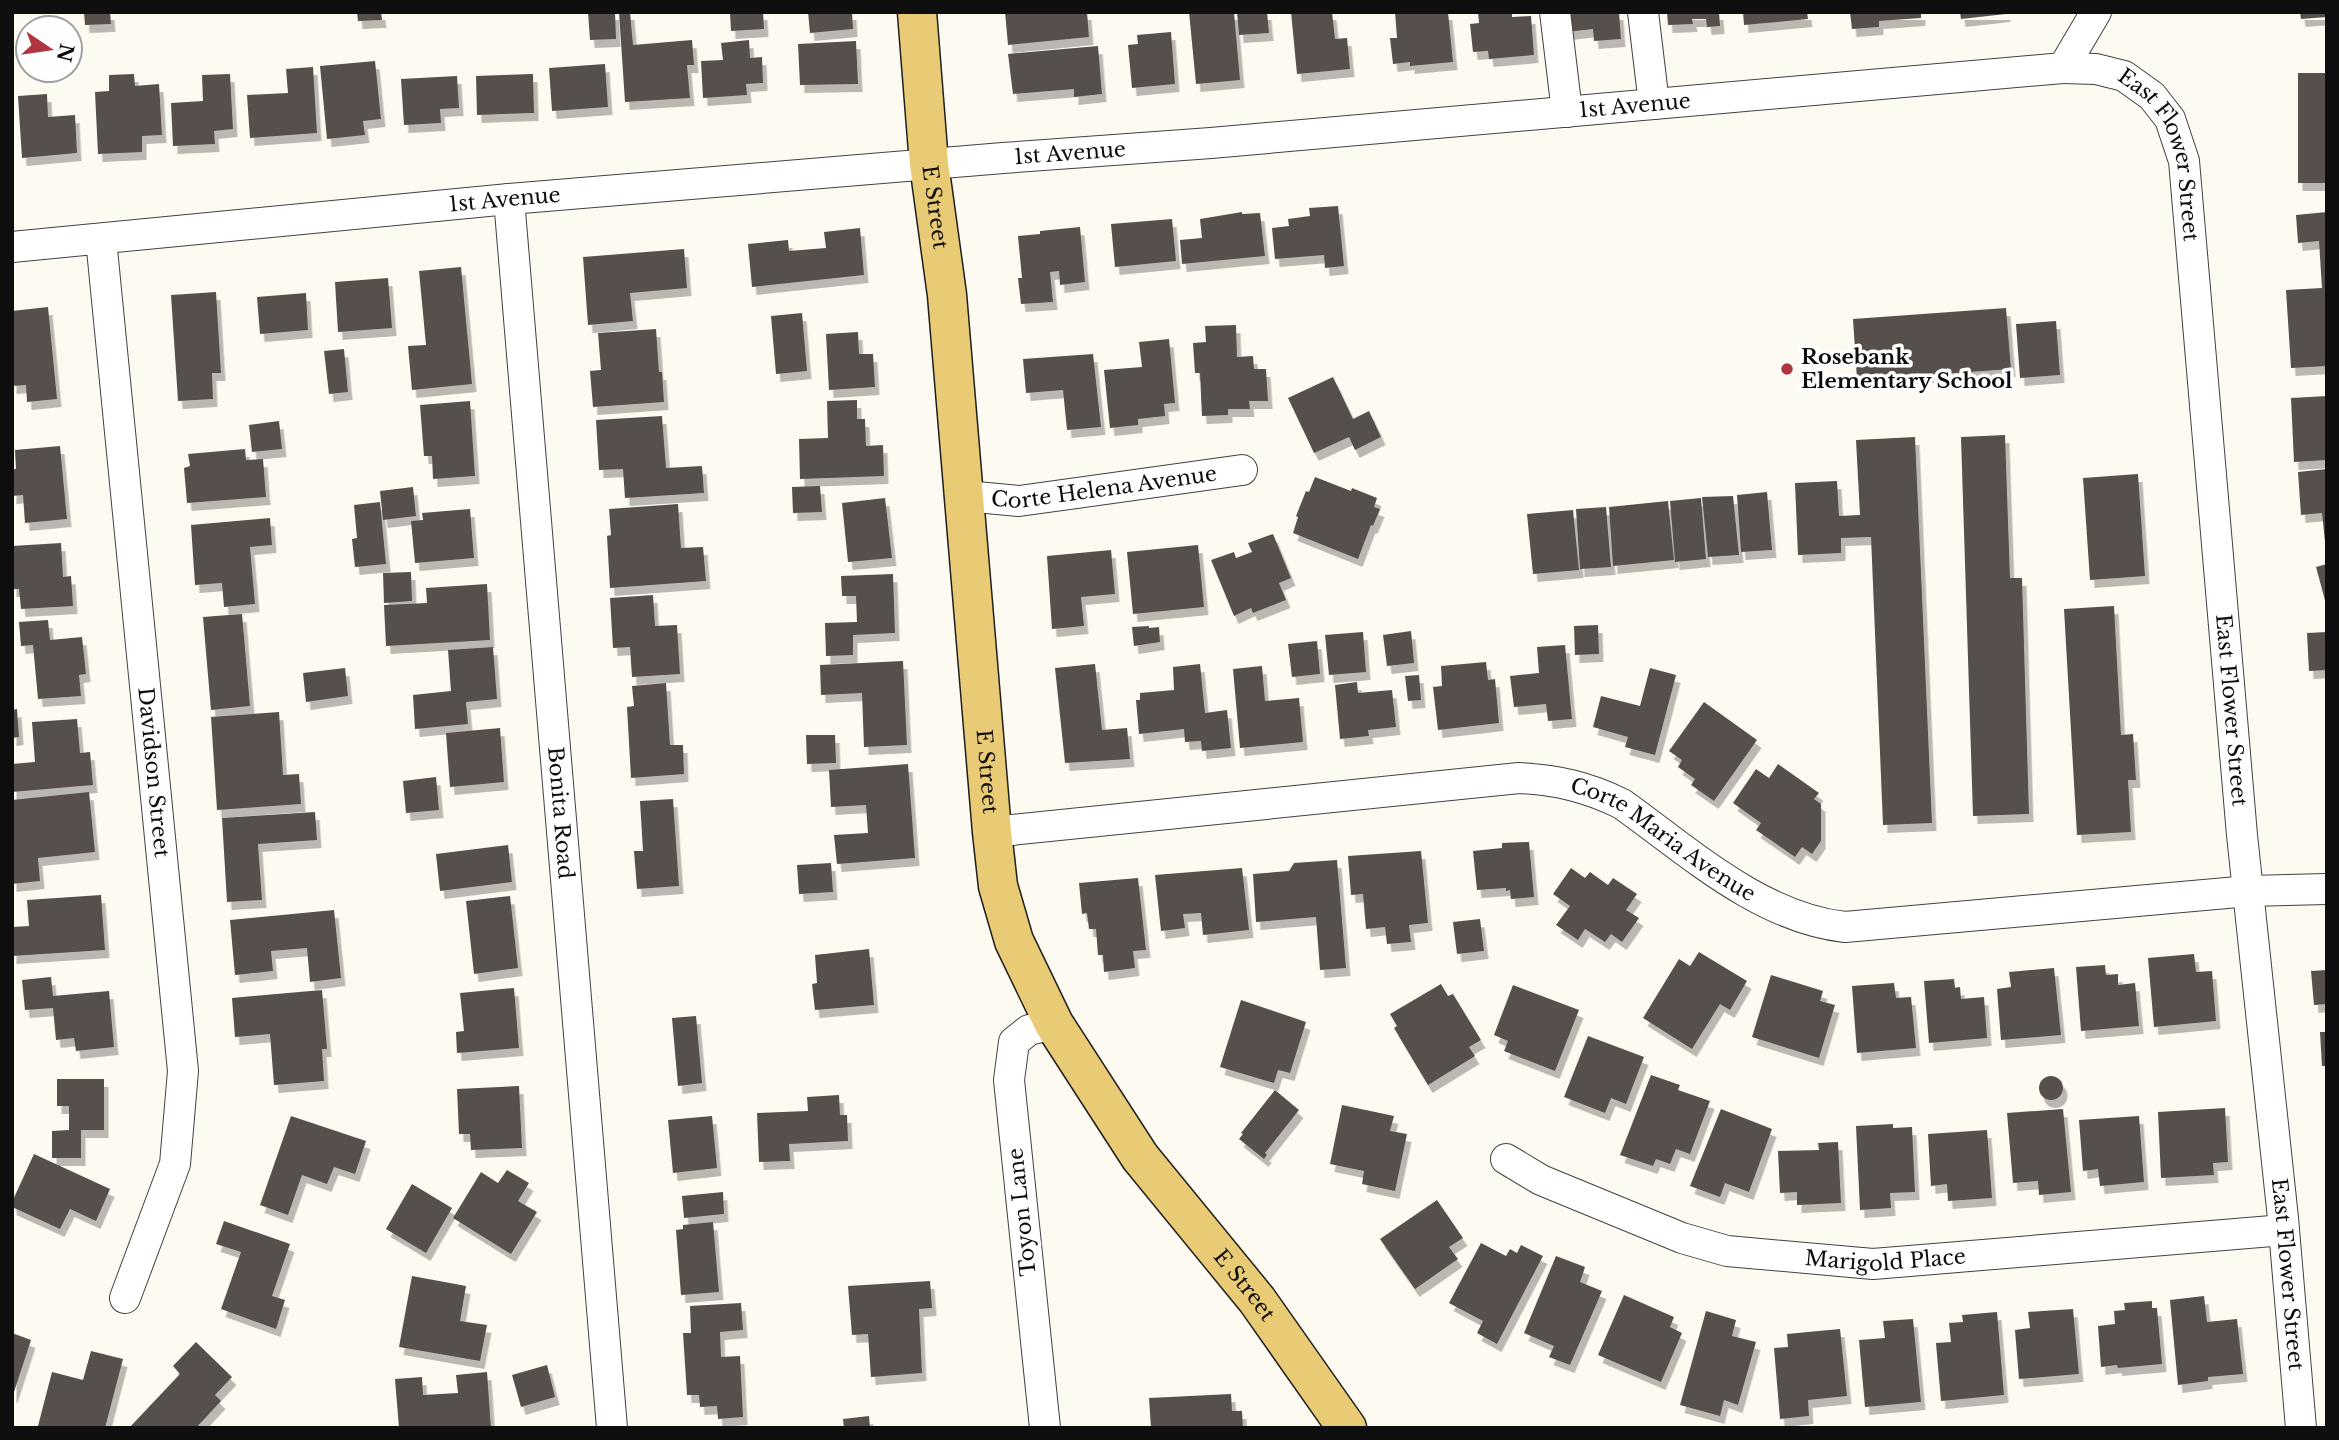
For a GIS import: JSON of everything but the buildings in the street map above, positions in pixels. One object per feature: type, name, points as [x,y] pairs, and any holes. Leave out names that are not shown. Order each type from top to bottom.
[{"type":"main road","name":"E Street","points":[[917,12],[929,164],[947,295],[992,832],[998,886],[1014,941],[1054,1024],[1140,1157],[1257,1300],[1347,1428]]},
{"type":"street","points":[[1555,12],[1567,112]]},
{"type":"street","points":[[1643,12],[1654,104]]},
{"type":"street","points":[[2063,68],[2096,12]]},
{"type":"street","name":"1st Avenue","points":[[12,247],[509,200],[929,164],[1136,150],[2063,68]]},
{"type":"street","name":"East Flower Street","points":[[2063,68],[2096,69],[2124,76],[2152,96],[2170,120],[2184,161],[2242,835],[2284,1230],[2301,1428]]},
{"type":"street","name":"Bonita Road","points":[[509,200],[612,1428]]},
{"type":"street","name":"Davidson Street","points":[[101,239],[183,1072],[174,1164],[125,1298]]},
{"type":"street","name":"Corte Helena Avenue","points":[[965,496],[1019,501],[1242,470]]},
{"type":"street","name":"Corte Maria Avenue","points":[[992,832],[1501,780],[1538,779],[1575,785],[1622,804],[1758,900],[1796,917],[1830,925],[1845,927],[2249,891],[2327,889]]},
{"type":"street","name":"Toyon Lane","points":[[1045,1428],[1009,1080],[1014,1042],[1029,1030],[1054,1024]]},
{"type":"street","name":"Marigold Place","points":[[1506,1158],[1541,1180],[1682,1238],[1727,1251],[1829,1262],[1873,1264],[2284,1230]]},
{"type":"place","name":"Rosebank Elementary School","points":[[1787,369]]}]
